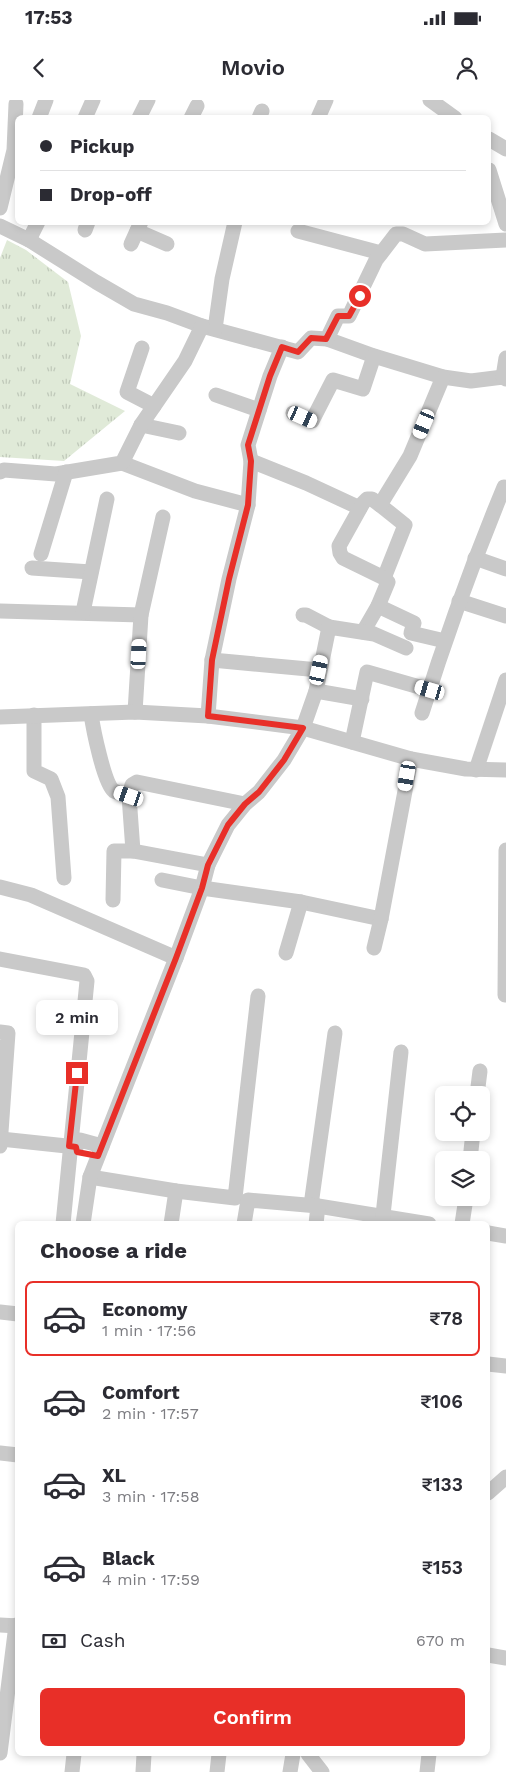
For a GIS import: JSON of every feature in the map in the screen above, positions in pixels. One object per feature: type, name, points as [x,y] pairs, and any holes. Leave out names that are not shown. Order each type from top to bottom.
[{"type":"street","points":[[40,115],[46,100]]},
{"type":"street","points":[[86,115],[93,100]]},
{"type":"street","points":[[140,115],[148,100]]},
{"type":"street","points":[[319,115],[326,100]]},
{"type":"street","points":[[16,104],[16,115]]},
{"type":"street","points":[[436,108],[449,115]]},
{"type":"street","points":[[0,208],[14,150],[15,127]]},
{"type":"street","points":[[491,140],[506,149]]},
{"type":"street","points":[[491,176],[506,224]]},
{"type":"street","points":[[30,240],[37,225]]},
{"type":"street","points":[[122,463],[141,425],[208,327],[222,279],[234,225]]},
{"type":"street","points":[[0,226],[30,240],[134,304],[298,352],[311,338],[326,339],[443,378],[472,381],[505,378],[506,358]]},
{"type":"street","points":[[326,339],[338,316],[349,316],[381,253],[396,234],[405,228],[425,244],[506,240]]},
{"type":"street","points":[[298,230],[381,253]]},
{"type":"street","points":[[136,232],[167,244]]},
{"type":"street","points":[[208,716],[212,660],[229,579],[248,505],[251,461],[248,445],[282,347]]},
{"type":"street","points":[[142,348],[128,392],[154,406]]},
{"type":"street","points":[[293,413],[312,421],[333,380],[363,389],[374,356]]},
{"type":"street","points":[[380,505],[410,456],[443,378]]},
{"type":"street","points":[[216,394],[259,410]]},
{"type":"street","points":[[141,425],[179,433]]},
{"type":"street","points":[[251,461],[306,483],[360,508]]},
{"type":"street","points":[[0,472],[4,470],[56,474],[122,463],[195,491],[248,505]]},
{"type":"street","points":[[41,554],[66,472]]},
{"type":"street","points":[[422,713],[445,641],[475,558],[504,487],[506,488]]},
{"type":"street","points":[[83,612],[107,499]]},
{"type":"street","points":[[363,632],[378,606],[388,582],[384,578],[343,558],[339,546],[367,499],[372,499],[405,525],[384,578]]},
{"type":"street","points":[[135,712],[141,615],[163,517]]},
{"type":"street","points":[[475,558],[506,568]]},
{"type":"street","points":[[32,568],[91,572]]},
{"type":"street","points":[[459,601],[506,616]]},
{"type":"street","points":[[378,606],[414,623],[411,633],[445,641]]},
{"type":"street","points":[[0,610],[141,615]]},
{"type":"street","points":[[303,615],[328,627],[374,634],[406,648]]},
{"type":"street","points":[[83,1221],[90,1177],[186,932],[208,865],[228,825],[245,804],[259,792],[284,760],[303,728],[316,691],[328,627]]},
{"type":"street","points":[[212,660],[319,670]]},
{"type":"street","points":[[352,742],[367,672],[430,690]]},
{"type":"street","points":[[476,770],[506,680]]},
{"type":"street","points":[[316,691],[362,699]]},
{"type":"street","points":[[0,716],[135,712],[208,716],[303,728],[410,759],[476,770],[506,770]]},
{"type":"street","points":[[91,714],[94,739],[108,782],[113,790],[129,796]]},
{"type":"street","points":[[34,715],[34,771],[51,779],[58,797],[64,878]]},
{"type":"street","points":[[374,948],[410,759]]},
{"type":"street","points":[[133,851],[129,796],[132,785],[137,782],[245,804]]},
{"type":"street","points":[[505,994],[506,850]]},
{"type":"street","points":[[114,900],[114,851],[133,851],[208,865]]},
{"type":"street","points":[[162,880],[202,888],[301,902],[381,919]]},
{"type":"street","points":[[0,888],[31,895],[176,958]]},
{"type":"street","points":[[286,953],[301,902]]},
{"type":"street","points":[[0,959],[84,975],[87,980],[73,1147],[62,1221]]},
{"type":"street","points":[[244,1221],[241,1199],[258,996]]},
{"type":"street","points":[[0,1032],[8,1033],[0,1142],[73,1147],[77,1152],[100,1151]]},
{"type":"street","points":[[316,1221],[315,1205],[335,1032]]},
{"type":"street","points":[[90,1177],[176,1191],[315,1205],[383,1220],[401,1052]]},
{"type":"street","points":[[478,1086],[480,1071]]},
{"type":"street","points":[[171,1221],[176,1191]]},
{"type":"street","points":[[462,1221],[465,1206]]},
{"type":"street","points":[[490,1233],[506,1236]]},
{"type":"street","points":[[0,1312],[15,1314]]},
{"type":"street","points":[[490,1364],[506,1366]]},
{"type":"street","points":[[0,1453],[15,1455]]},
{"type":"street","points":[[490,1479],[506,1465]]},
{"type":"street","points":[[490,1491],[506,1477]]},
{"type":"street","points":[[0,1625],[15,1626]]},
{"type":"street","points":[[0,1753],[15,1641]]},
{"type":"street","points":[[490,1655],[506,1658]]},
{"type":"street","points":[[72,1772],[74,1756]]},
{"type":"street","points":[[143,1772],[144,1756]]},
{"type":"street","points":[[217,1772],[219,1756]]},
{"type":"street","points":[[290,1772],[293,1756]]},
{"type":"street","points":[[310,1756],[322,1772]]},
{"type":"street","points":[[427,1772],[429,1756]]},
{"type":"green space","points":[[7,240],[26,250],[68,282],[81,336],[70,384],[125,411],[64,461],[0,457],[0,258]]},
{"type":"route","points":[[77,1073],[69,1146],[76,1147],[77,1152],[98,1156],[176,958],[202,888],[208,865],[228,825],[245,804],[259,792],[284,760],[303,728],[208,716],[212,660],[229,579],[248,505],[251,461],[248,445],[270,376],[282,347],[298,352],[311,338],[326,339],[338,316],[349,316],[360,296]]}]
